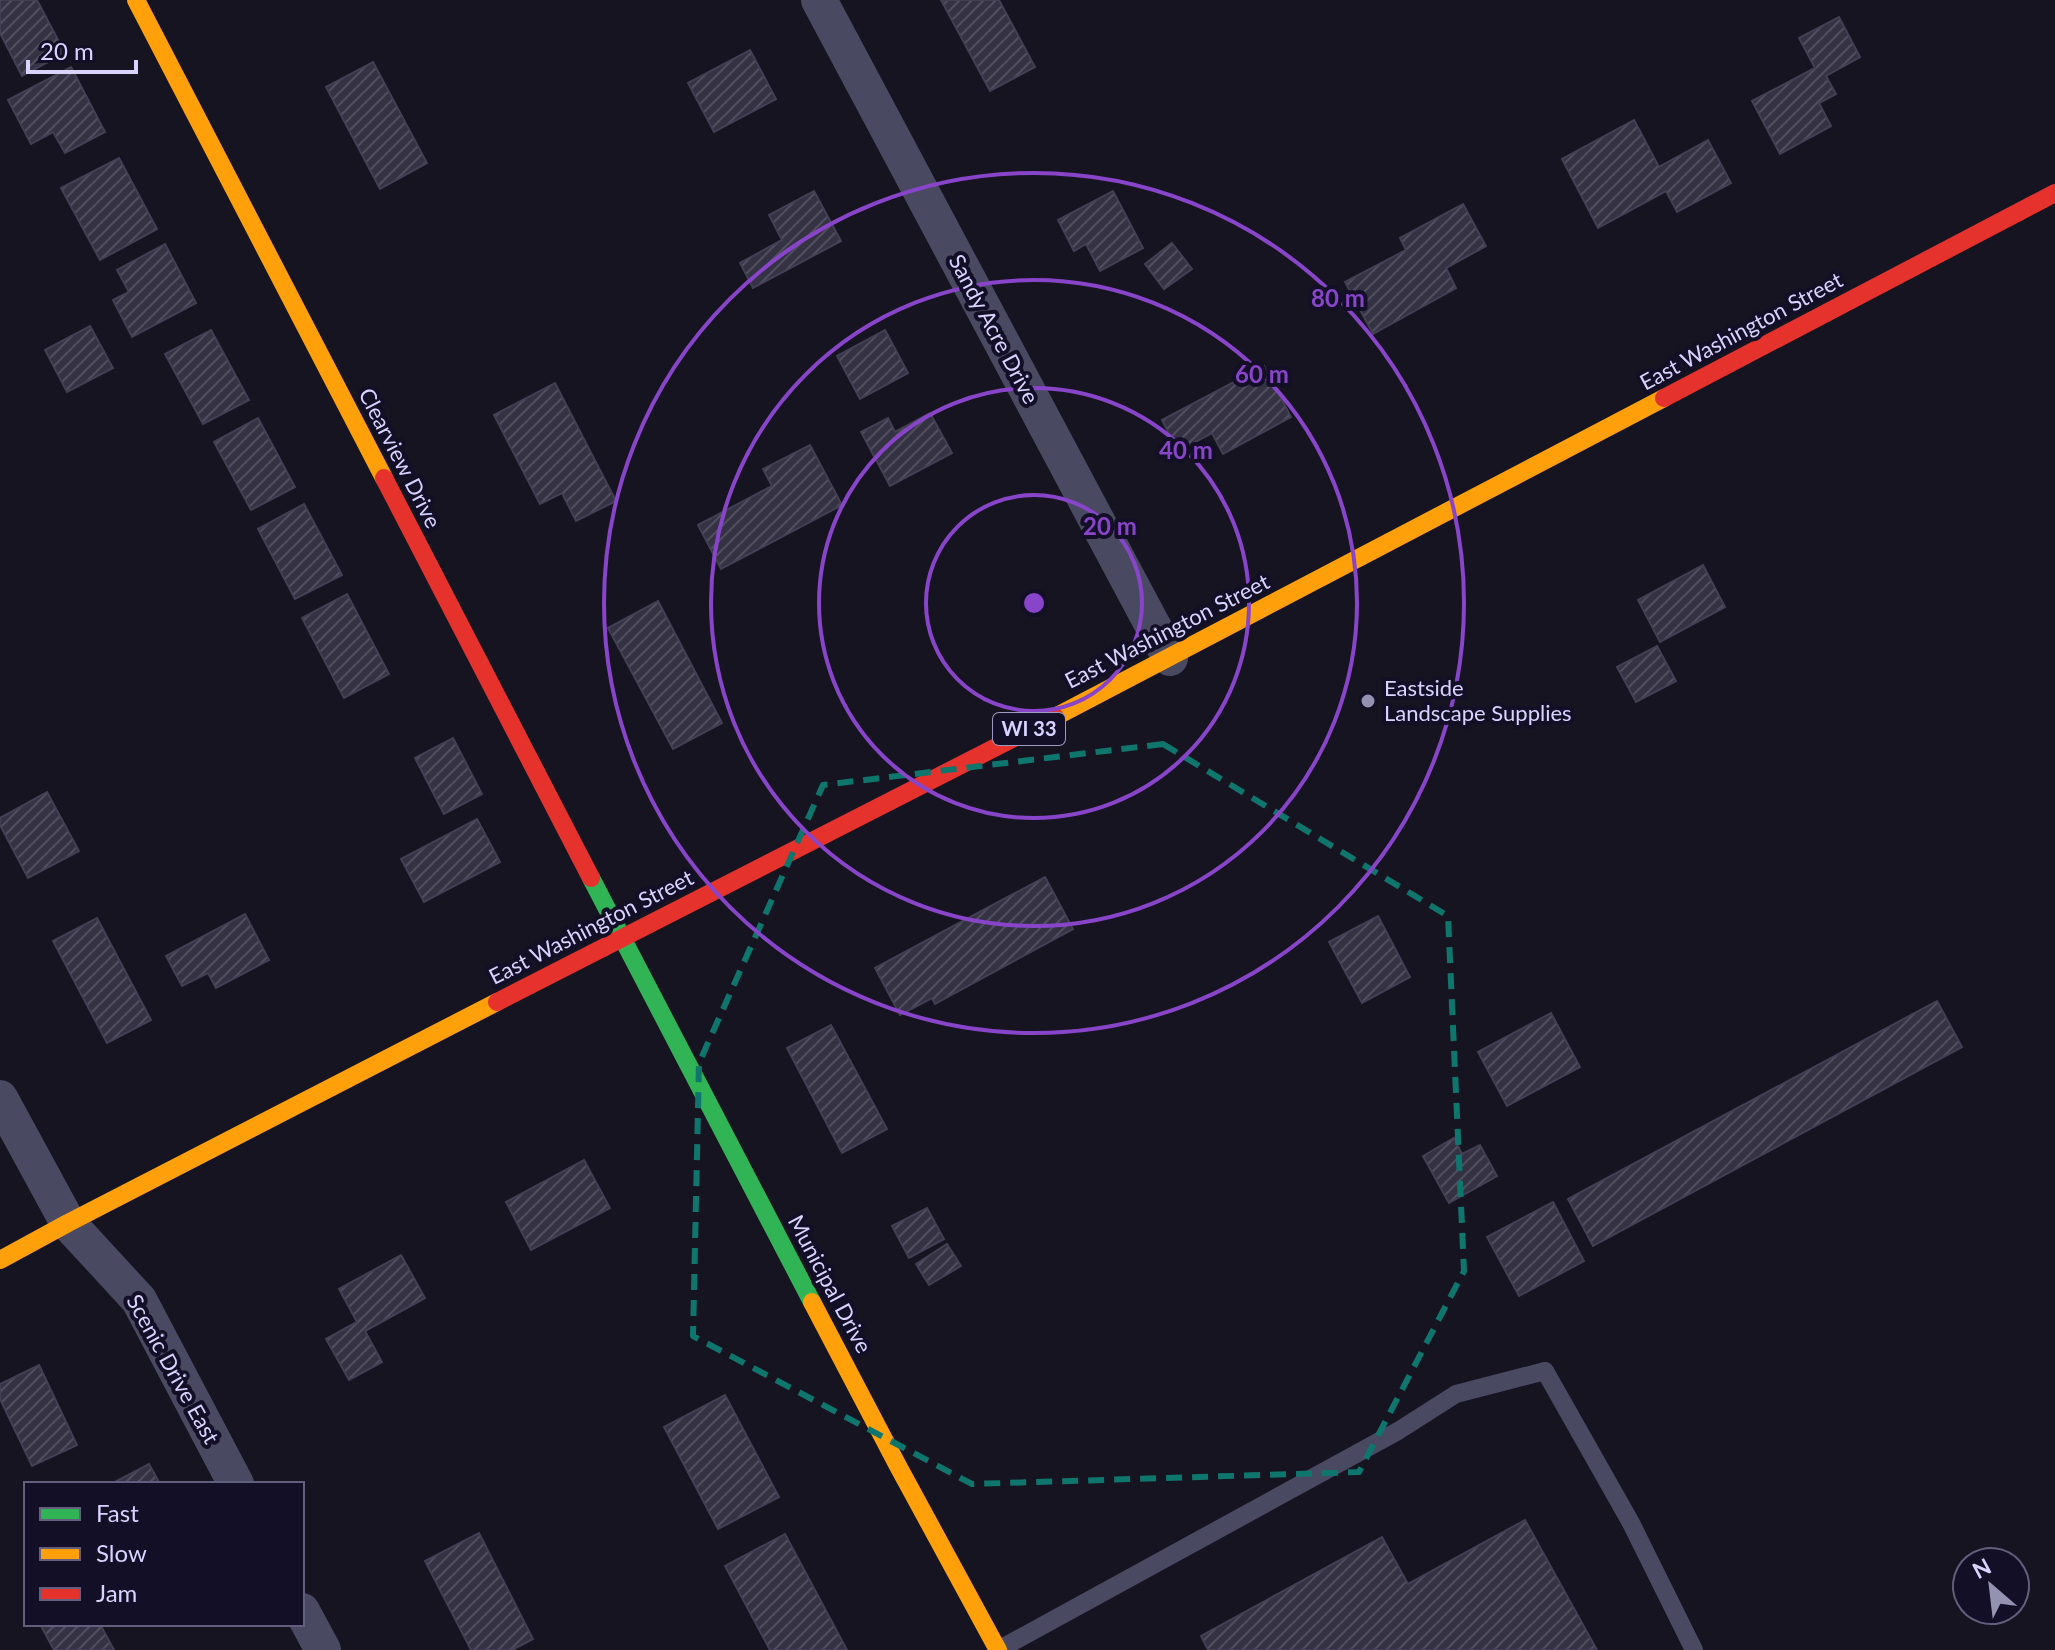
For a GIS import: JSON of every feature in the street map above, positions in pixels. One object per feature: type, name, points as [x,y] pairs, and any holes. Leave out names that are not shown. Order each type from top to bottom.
[{"type":"main road","name":"Clearview Drive","points":[[136,0],[622,938]]},
{"type":"main road","name":"East Washington Street","points":[[0,1260],[1170,658],[2055,193]]},
{"type":"main road","name":"Municipal Drive","points":[[622,938],[998,1650]]},
{"type":"street","name":"Sandy Acre Drive","points":[[819,0],[1170,658]]},
{"type":"street","name":"Scenic Drive East","points":[[0,1098],[68,1223],[139,1300],[235,1482]]},
{"type":"street","points":[[304,1615],[323,1650]]},
{"type":"lane","points":[[998,1650],[1398,1431],[1456,1394],[1545,1371],[1631,1523],[1694,1650]]},
{"type":"highlighted area","points":[[1163,744],[1448,916],[1464,1271],[1359,1472],[972,1484],[693,1336],[699,1063],[823,785]]},
{"type":"building","points":[[0,0],[37,0],[65,53],[22,76],[0,33]]},
{"type":"building","points":[[941,0],[999,0],[1035,67],[990,91]]},
{"type":"building","points":[[1839,17],[1860,57],[1826,76],[1836,94],[1819,103],[1831,126],[1780,154],[1752,101],[1815,68],[1799,38]]},
{"type":"building","points":[[750,50],[776,99],[714,132],[688,83]]},
{"type":"building","points":[[373,62],[427,163],[380,189],[326,87]]},
{"type":"building","points":[[71,67],[105,132],[65,153],[53,132],[31,144],[8,100]]},
{"type":"building","points":[[1634,120],[1659,167],[1708,140],[1731,183],[1677,212],[1666,191],[1598,228],[1562,159]]},
{"type":"building","points":[[119,158],[157,229],[100,260],[61,188]]},
{"type":"building","points":[[814,191],[841,241],[753,288],[740,263],[782,240],[769,215]]},
{"type":"building","points":[[1113,191],[1143,248],[1100,271],[1086,244],[1074,251],[1058,220]]},
{"type":"building","points":[[1463,204],[1486,246],[1446,268],[1456,288],[1373,334],[1345,282],[1406,250],[1400,238]]},
{"type":"building","points":[[1172,243],[1192,269],[1164,289],[1145,264]]},
{"type":"building","points":[[165,244],[196,303],[132,337],[113,300],[129,292],[117,270]]},
{"type":"building","points":[[90,326],[113,368],[67,392],[45,350]]},
{"type":"building","points":[[211,330],[249,400],[203,424],[165,354]]},
{"type":"building","points":[[885,330],[908,373],[860,399],[837,356]]},
{"type":"building","points":[[1264,366],[1291,417],[1223,454],[1212,433],[1178,451],[1162,420]]},
{"type":"building","points":[[555,383],[616,501],[576,521],[562,493],[540,504],[494,415]]},
{"type":"building","points":[[930,413],[952,453],[890,486],[861,432],[888,418],[895,432]]},
{"type":"building","points":[[258,418],[295,487],[251,510],[214,442]]},
{"type":"building","points":[[810,445],[842,505],[721,569],[698,525],[772,486],[763,469]]},
{"type":"building","points":[[304,504],[342,575],[295,599],[258,529]]},
{"type":"building","points":[[1703,565],[1725,607],[1660,642],[1638,600]]},
{"type":"building","points":[[347,594],[389,674],[344,698],[302,618]]},
{"type":"building","points":[[658,601],[722,723],[673,749],[608,628]]},
{"type":"building","points":[[1657,646],[1676,681],[1636,702],[1617,667]]},
{"type":"building","points":[[453,738],[482,794],[444,814],[415,758]]},
{"type":"building","points":[[47,792],[79,851],[28,878],[0,825],[0,818]]},
{"type":"building","points":[[477,819],[500,862],[424,902],[401,859]]},
{"type":"building","points":[[1045,877],[1073,929],[935,1004],[932,998],[900,1015],[875,968]]},
{"type":"building","points":[[245,914],[269,960],[216,988],[208,973],[182,986],[166,956]]},
{"type":"building","points":[[1378,916],[1410,977],[1362,1003],[1329,942]]},
{"type":"building","points":[[97,918],[151,1020],[107,1043],[53,941]]},
{"type":"building","points":[[1937,1001],[1962,1047],[1593,1246],[1568,1199]]},
{"type":"building","points":[[1551,1013],[1580,1067],[1507,1106],[1478,1052]]},
{"type":"building","points":[[831,1025],[887,1129],[842,1153],[787,1048]]},
{"type":"building","points":[[1454,1138],[1462,1154],[1480,1145],[1497,1176],[1449,1203],[1423,1156]]},
{"type":"building","points":[[584,1160],[610,1208],[531,1250],[506,1202]]},
{"type":"building","points":[[1553,1202],[1584,1261],[1519,1296],[1487,1237]]},
{"type":"building","points":[[927,1208],[944,1239],[909,1258],[892,1226]]},
{"type":"building","points":[[947,1244],[961,1266],[929,1285],[916,1264]]},
{"type":"building","points":[[401,1255],[425,1298],[365,1331],[382,1362],[349,1380],[326,1339],[357,1322],[339,1289]]},
{"type":"building","points":[[39,1365],[77,1445],[32,1466],[0,1399],[0,1384]]},
{"type":"building","points":[[725,1395],[779,1497],[718,1529],[664,1427]]},
{"type":"building","points":[[149,1464],[159,1482],[115,1482]]},
{"type":"building","points":[[1525,1520],[1597,1650],[1208,1650],[1201,1636],[1382,1537],[1408,1584]]},
{"type":"building","points":[[479,1533],[533,1639],[512,1650],[471,1650],[425,1561]]},
{"type":"building","points":[[785,1534],[847,1650],[770,1650],[725,1566]]},
{"type":"building","points":[[41,1626],[101,1626],[114,1650],[54,1650]]},
{"type":"traffic: fast","points":[[591,878],[812,1302]]},
{"type":"traffic: slow","points":[[136,0],[384,478]]},
{"type":"traffic: slow","points":[[1055,717],[1664,398]]},
{"type":"traffic: slow","points":[[0,1260],[497,1002]]},
{"type":"traffic: slow","points":[[812,1302],[998,1650]]},
{"type":"traffic: jam","points":[[1664,398],[2055,193]]},
{"type":"traffic: jam","points":[[384,478],[591,878]]},
{"type":"traffic: jam","points":[[497,1002],[1055,717]]},
{"type":"place","name":"Eastside Landscape Supplies","points":[[1368,701]]}]
